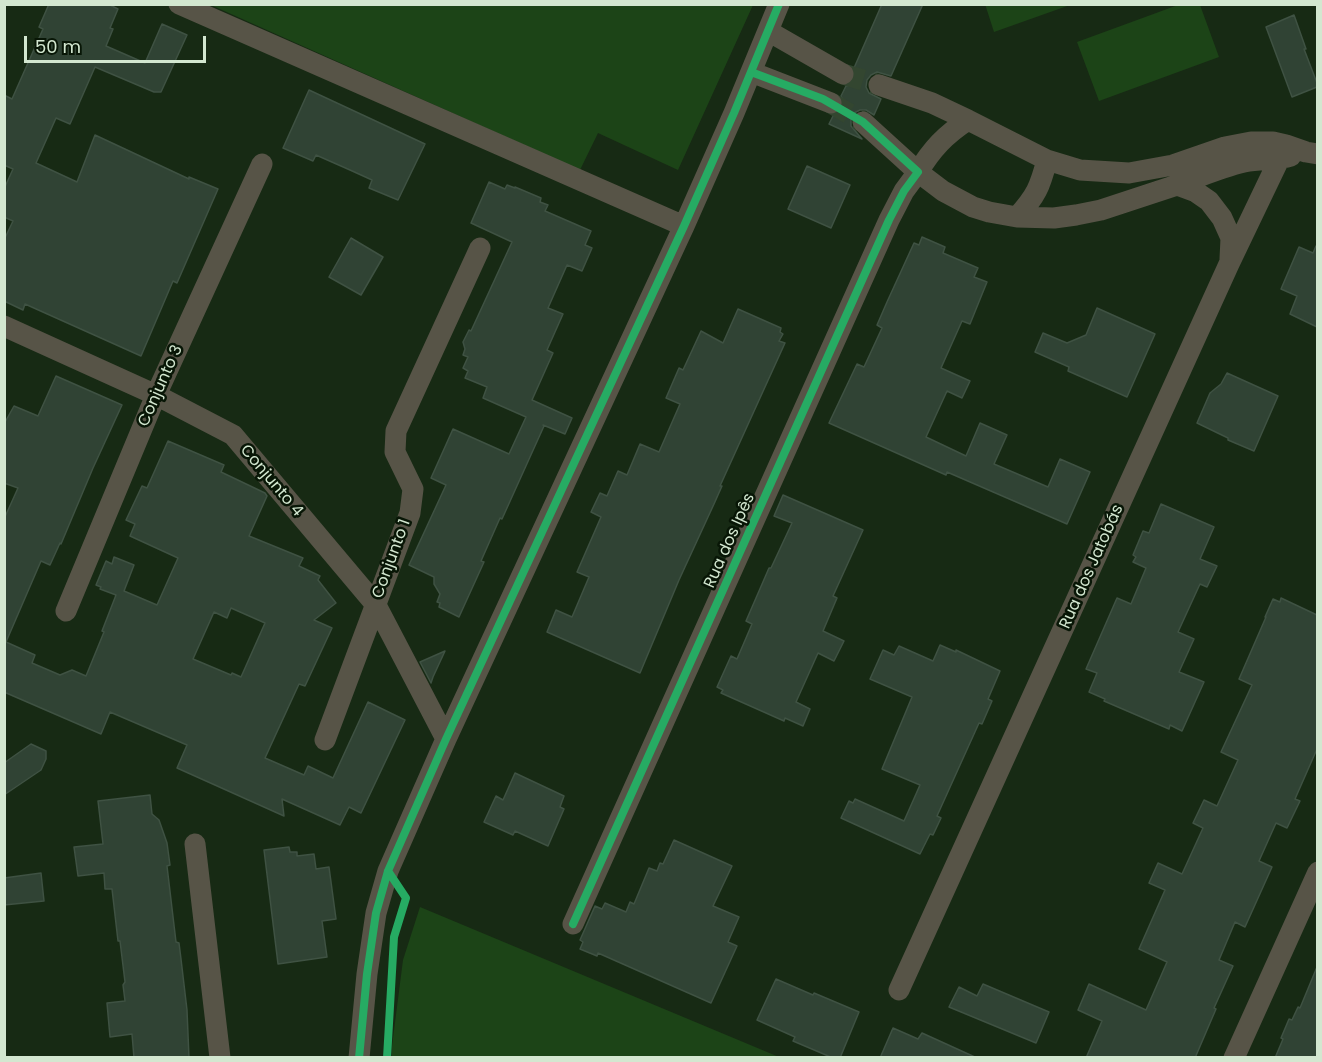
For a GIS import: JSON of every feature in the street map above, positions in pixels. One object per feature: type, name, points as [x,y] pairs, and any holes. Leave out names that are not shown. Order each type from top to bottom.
[{"type":"street","points":[[179,4],[684,226]]},
{"type":"street","points":[[359,1058],[367,974],[376,913],[388,871],[446,739],[684,226],[778,4]]},
{"type":"street","points":[[751,72],[827,101],[839,72],[768,31]]},
{"type":"street","points":[[879,85],[932,103],[1047,160],[1080,170],[1129,173],[1173,165],[1225,147],[1251,142],[1288,152]]},
{"type":"street","name":"Rua dos Ipês","points":[[573,924],[889,220],[904,191],[935,146],[968,120]]},
{"type":"street","points":[[863,122],[918,172],[957,200],[989,212],[1017,217],[1054,218],[1101,210],[1242,162],[1288,152]]},
{"type":"street","points":[[1231,238],[1288,152]]},
{"type":"street","name":"Rua dos Jatobás","points":[[899,990],[1230,264],[1288,152]]},
{"type":"street","points":[[1017,217],[1032,201],[1042,181],[1047,160]]},
{"type":"street","name":"Conjunto 3","points":[[66,611],[156,395],[262,164]]},
{"type":"street","points":[[1177,185],[1196,192],[1209,201],[1222,218],[1231,238],[1230,264]]},
{"type":"street","name":"Conjunto 1","points":[[325,740],[410,513],[412,489],[395,452],[396,431],[480,248]]},
{"type":"street","name":"Conjunto 4","points":[[4,326],[156,395],[233,435],[375,605],[446,739]]},
{"type":"street","points":[[195,844],[220,1058]]},
{"type":"street","points":[[1234,1058],[1317,872]]},
{"type":"green space","points":[[985,4],[1070,4],[1070,5],[994,32]]},
{"type":"green space","points":[[211,5],[753,5],[678,170],[598,133],[580,170]]},
{"type":"green space","points":[[1178,5],[1200,5],[1219,57],[1099,101],[1077,42]]},
{"type":"green space","points":[[420,907],[779,1057],[392,1057],[403,960]]},
{"type":"building","points":[[49,4],[108,4],[118,9],[106,46],[145,63],[162,24],[187,35],[161,92],[154,92],[95,67],[70,124],[56,118],[36,163],[77,182],[95,135],[189,179],[189,177],[218,189],[177,283],[173,281],[141,356],[25,304],[23,310],[4,301],[4,240],[13,221],[4,217],[4,189],[13,169],[4,165],[4,95],[12,99],[43,29],[39,27]]},
{"type":"building","points":[[882,4],[923,4],[891,76],[877,72],[867,80],[866,87],[869,93],[881,99],[874,115],[866,110],[860,110],[854,113],[851,119],[851,126],[862,139],[829,124],[833,116],[843,108],[844,102],[841,96],[846,86],[854,80],[856,73],[854,68]]},
{"type":"building","points":[[1294,15],[1317,87],[1292,97],[1266,27]]},
{"type":"building","points":[[309,90],[425,144],[398,200],[369,188],[372,180],[350,170],[316,155],[313,161],[283,148]]},
{"type":"building","points":[[807,166],[850,185],[831,228],[788,209]]},
{"type":"building","points":[[489,182],[505,189],[507,185],[515,187],[541,198],[540,202],[548,205],[545,211],[591,231],[585,245],[592,248],[582,271],[567,265],[548,308],[563,314],[547,350],[553,353],[532,400],[572,418],[565,434],[543,425],[481,561],[484,562],[459,617],[439,607],[440,603],[437,602],[440,594],[434,584],[434,577],[409,565],[446,485],[431,478],[453,429],[509,454],[526,417],[483,398],[487,387],[465,378],[468,371],[463,368],[468,357],[463,355],[465,349],[463,342],[469,330],[471,331],[512,242],[471,223]]},
{"type":"building","points":[[922,237],[945,247],[943,253],[978,268],[974,277],[987,282],[970,324],[962,321],[941,368],[970,381],[962,398],[947,391],[926,437],[966,456],[980,423],[1007,435],[994,464],[1048,487],[1060,459],[1090,472],[1067,524],[947,472],[946,475],[829,423],[857,364],[864,367],[882,328],[877,325],[887,302],[914,243],[919,245]]},
{"type":"building","points":[[351,238],[383,257],[361,295],[329,277]]},
{"type":"building","points":[[1316,246],[1317,327],[1290,314],[1297,296],[1281,289],[1299,247],[1313,253]]},
{"type":"building","points":[[1097,308],[1155,334],[1127,397],[1068,371],[1069,367],[1035,352],[1043,333],[1067,343],[1086,335]]},
{"type":"building","points":[[738,309],[781,328],[780,332],[783,334],[779,341],[785,343],[720,486],[722,486],[640,673],[547,632],[556,610],[572,617],[589,577],[577,572],[601,517],[591,512],[600,493],[607,496],[618,471],[627,475],[640,444],[659,452],[680,404],[666,398],[679,368],[683,370],[701,331],[723,343]]},
{"type":"building","points":[[1227,373],[1278,396],[1254,451],[1197,423],[1210,393],[1221,384]]},
{"type":"building","points":[[56,376],[122,405],[61,544],[50,565],[41,561],[6,642],[35,655],[32,663],[60,675],[72,670],[86,676],[116,595],[96,585],[106,561],[112,564],[114,557],[134,565],[124,591],[157,605],[178,558],[130,536],[135,524],[126,520],[142,486],[147,488],[168,441],[224,465],[221,472],[267,496],[249,536],[303,558],[299,566],[320,576],[318,580],[336,603],[314,620],[332,628],[305,686],[299,684],[265,758],[304,775],[308,766],[333,778],[368,702],[405,720],[361,813],[349,807],[340,825],[282,799],[284,816],[177,768],[187,745],[110,712],[101,734],[4,692],[4,519],[18,488],[4,483],[4,424],[14,406],[38,416]],"holes":[[[231,608],[265,623],[241,677],[193,659],[214,612],[227,618]]]},
{"type":"building","points":[[783,495],[863,530],[833,596],[837,598],[823,631],[844,641],[834,661],[818,653],[796,702],[810,709],[803,726],[785,718],[784,721],[721,693],[723,690],[717,687],[731,656],[737,659],[752,624],[746,621],[792,523],[774,516]]},
{"type":"building","points":[[1161,504],[1214,527],[1200,559],[1217,566],[1207,587],[1200,584],[1178,632],[1194,639],[1179,672],[1204,682],[1182,731],[1170,725],[1169,729],[1104,701],[1105,699],[1089,692],[1097,673],[1086,669],[1117,598],[1131,604],[1146,568],[1133,562],[1136,557],[1133,555],[1143,531],[1149,533]]},
{"type":"building","points":[[1281,598],[1317,615],[1317,749],[1295,799],[1300,801],[1287,828],[1276,823],[1259,861],[1272,867],[1245,927],[1235,922],[1219,960],[1233,966],[1214,1008],[1216,1009],[1195,1058],[1086,1058],[1102,1021],[1078,1010],[1089,984],[1146,1010],[1167,962],[1139,949],[1165,890],[1149,883],[1158,863],[1182,874],[1203,828],[1193,823],[1204,800],[1217,806],[1238,760],[1221,752],[1252,685],[1239,679],[1273,599],[1280,602]]},
{"type":"building","points":[[940,645],[1000,671],[988,699],[992,701],[982,724],[979,723],[937,816],[941,818],[920,854],[841,818],[849,801],[853,803],[855,799],[904,821],[920,785],[882,769],[912,697],[870,679],[883,650],[894,655],[899,646],[933,661]]},
{"type":"building","points":[[445,651],[433,677],[431,683],[420,662]]},
{"type":"building","points":[[31,744],[46,751],[46,759],[41,770],[4,795],[4,763]]},
{"type":"building","points":[[515,773],[564,796],[560,807],[564,809],[548,846],[515,831],[513,835],[484,822],[496,796],[503,800]]},
{"type":"building","points":[[150,795],[152,814],[159,820],[167,843],[170,865],[167,866],[176,942],[179,943],[187,1010],[189,1058],[134,1058],[132,1034],[110,1037],[107,1003],[125,1001],[123,985],[125,982],[112,889],[105,889],[104,873],[78,876],[74,847],[103,844],[98,801]]},
{"type":"building","points":[[674,840],[732,866],[713,906],[739,917],[728,942],[737,946],[711,1003],[598,953],[597,956],[580,949],[583,942],[580,940],[595,906],[602,909],[605,903],[626,912],[630,902],[634,904],[649,868],[657,871],[660,863],[663,864]]},
{"type":"building","points":[[289,847],[290,852],[297,852],[297,856],[314,854],[316,869],[329,867],[336,919],[322,921],[327,957],[278,964],[264,850]]},
{"type":"building","points":[[41,873],[44,901],[4,905],[4,878]]},
{"type":"building","points":[[1317,967],[1317,1058],[1275,1058],[1289,1019],[1292,1020],[1298,1007],[1300,1008]]},
{"type":"building","points":[[776,979],[859,1012],[840,1058],[833,1058],[793,1041],[795,1037],[757,1020]]},
{"type":"building","points":[[983,984],[1049,1012],[1036,1043],[949,1007],[959,987],[977,996]]},
{"type":"building","points":[[893,1028],[918,1039],[922,1033],[977,1058],[880,1058]]},
{"type":"tunnel","points":[[843,74],[879,85]]},
{"type":"tunnel","points":[[831,103],[863,122]]},
{"type":"cycle path","points":[[359,1058],[367,974],[376,913],[388,871],[446,739],[684,226],[779,4]]},
{"type":"cycle path","points":[[573,924],[889,220],[904,191],[918,172],[863,122],[823,99],[751,72]]},
{"type":"cycle path","points":[[387,1058],[394,937],[406,898],[388,871]]}]
